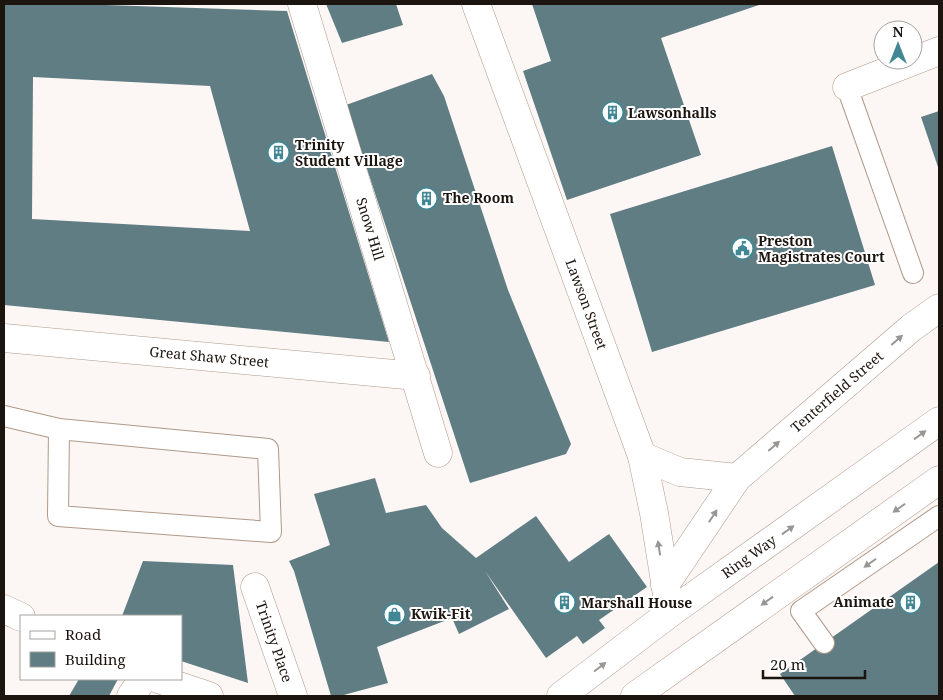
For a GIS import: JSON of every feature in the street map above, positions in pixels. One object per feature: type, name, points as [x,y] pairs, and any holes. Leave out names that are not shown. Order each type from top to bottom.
[{"type":"main road","name":"Snow Hill","points":[[302,4],[438,453]]},
{"type":"main road","name":"Lawson Street","points":[[476,4],[642,456],[654,513],[670,613]]},
{"type":"main road","points":[[847,87],[939,51]]},
{"type":"main road","name":"Tenterfield Street","points":[[665,584],[737,478],[911,328],[939,308]]},
{"type":"main road","name":"Great Shaw Street","points":[[4,338],[416,376]]},
{"type":"main road","name":"Ring Way","points":[[561,696],[670,613],[939,421]]},
{"type":"main road","points":[[642,456],[680,472],[737,478]]},
{"type":"main road","points":[[636,696],[939,480]]},
{"type":"main road","name":"Trinity Place","points":[[255,587],[293,696]]},
{"type":"main road","points":[[4,609],[20,617]]},
{"type":"main road","points":[[131,696],[142,680]]},
{"type":"main road","points":[[161,680],[209,696]]},
{"type":"lane","points":[[847,87],[913,273]]},
{"type":"lane","points":[[4,416],[59,429],[268,449],[272,532],[58,516],[59,429]]},
{"type":"lane","points":[[824,643],[801,611],[939,516]]},
{"type":"building","name":"Trinity Student Village","points":[[4,4],[76,4],[287,11],[389,342],[4,305]],"holes":[[[33,77],[210,86],[250,231],[32,219]]]},
{"type":"building","points":[[326,4],[396,4],[403,25],[342,43]]},
{"type":"building","name":"Lawsonhalls","points":[[532,4],[762,4],[661,38],[701,155],[567,200],[523,71],[551,61]]},
{"type":"building","name":"The Room","points":[[432,74],[444,96],[508,290],[571,444],[566,454],[470,483],[346,105]]},
{"type":"building","points":[[939,111],[939,170],[921,117]]},
{"type":"building","name":"Preston Magistrates Court","points":[[832,146],[875,285],[652,352],[610,214]]},
{"type":"building","points":[[375,478],[386,513],[426,505],[442,528],[476,558],[536,516],[569,562],[609,534],[647,587],[599,620],[605,628],[583,644],[577,636],[546,658],[485,571],[509,609],[459,634],[452,618],[377,647],[388,683],[340,696],[331,696],[294,571],[289,561],[330,545],[314,494]]},
{"type":"building","points":[[143,561],[233,565],[248,683],[182,661],[182,615],[122,615]]},
{"type":"building","name":"Animate","points":[[939,562],[939,696],[795,696],[780,674]]},
{"type":"building","points":[[78,680],[117,680],[109,696],[69,696]]},
{"type":"place","name":"Lawsonhalls","points":[[612,113]]},
{"type":"place","name":"Trinity Student Village","points":[[279,153]]},
{"type":"place","name":"The Room","points":[[427,198]]},
{"type":"place","name":"Preston Magistrates Court","points":[[742,249]]},
{"type":"place","name":"Animate","points":[[910,602]]},
{"type":"place","name":"Marshall House","points":[[565,603]]},
{"type":"place","name":"Kwik-Fit","points":[[395,614]]}]
